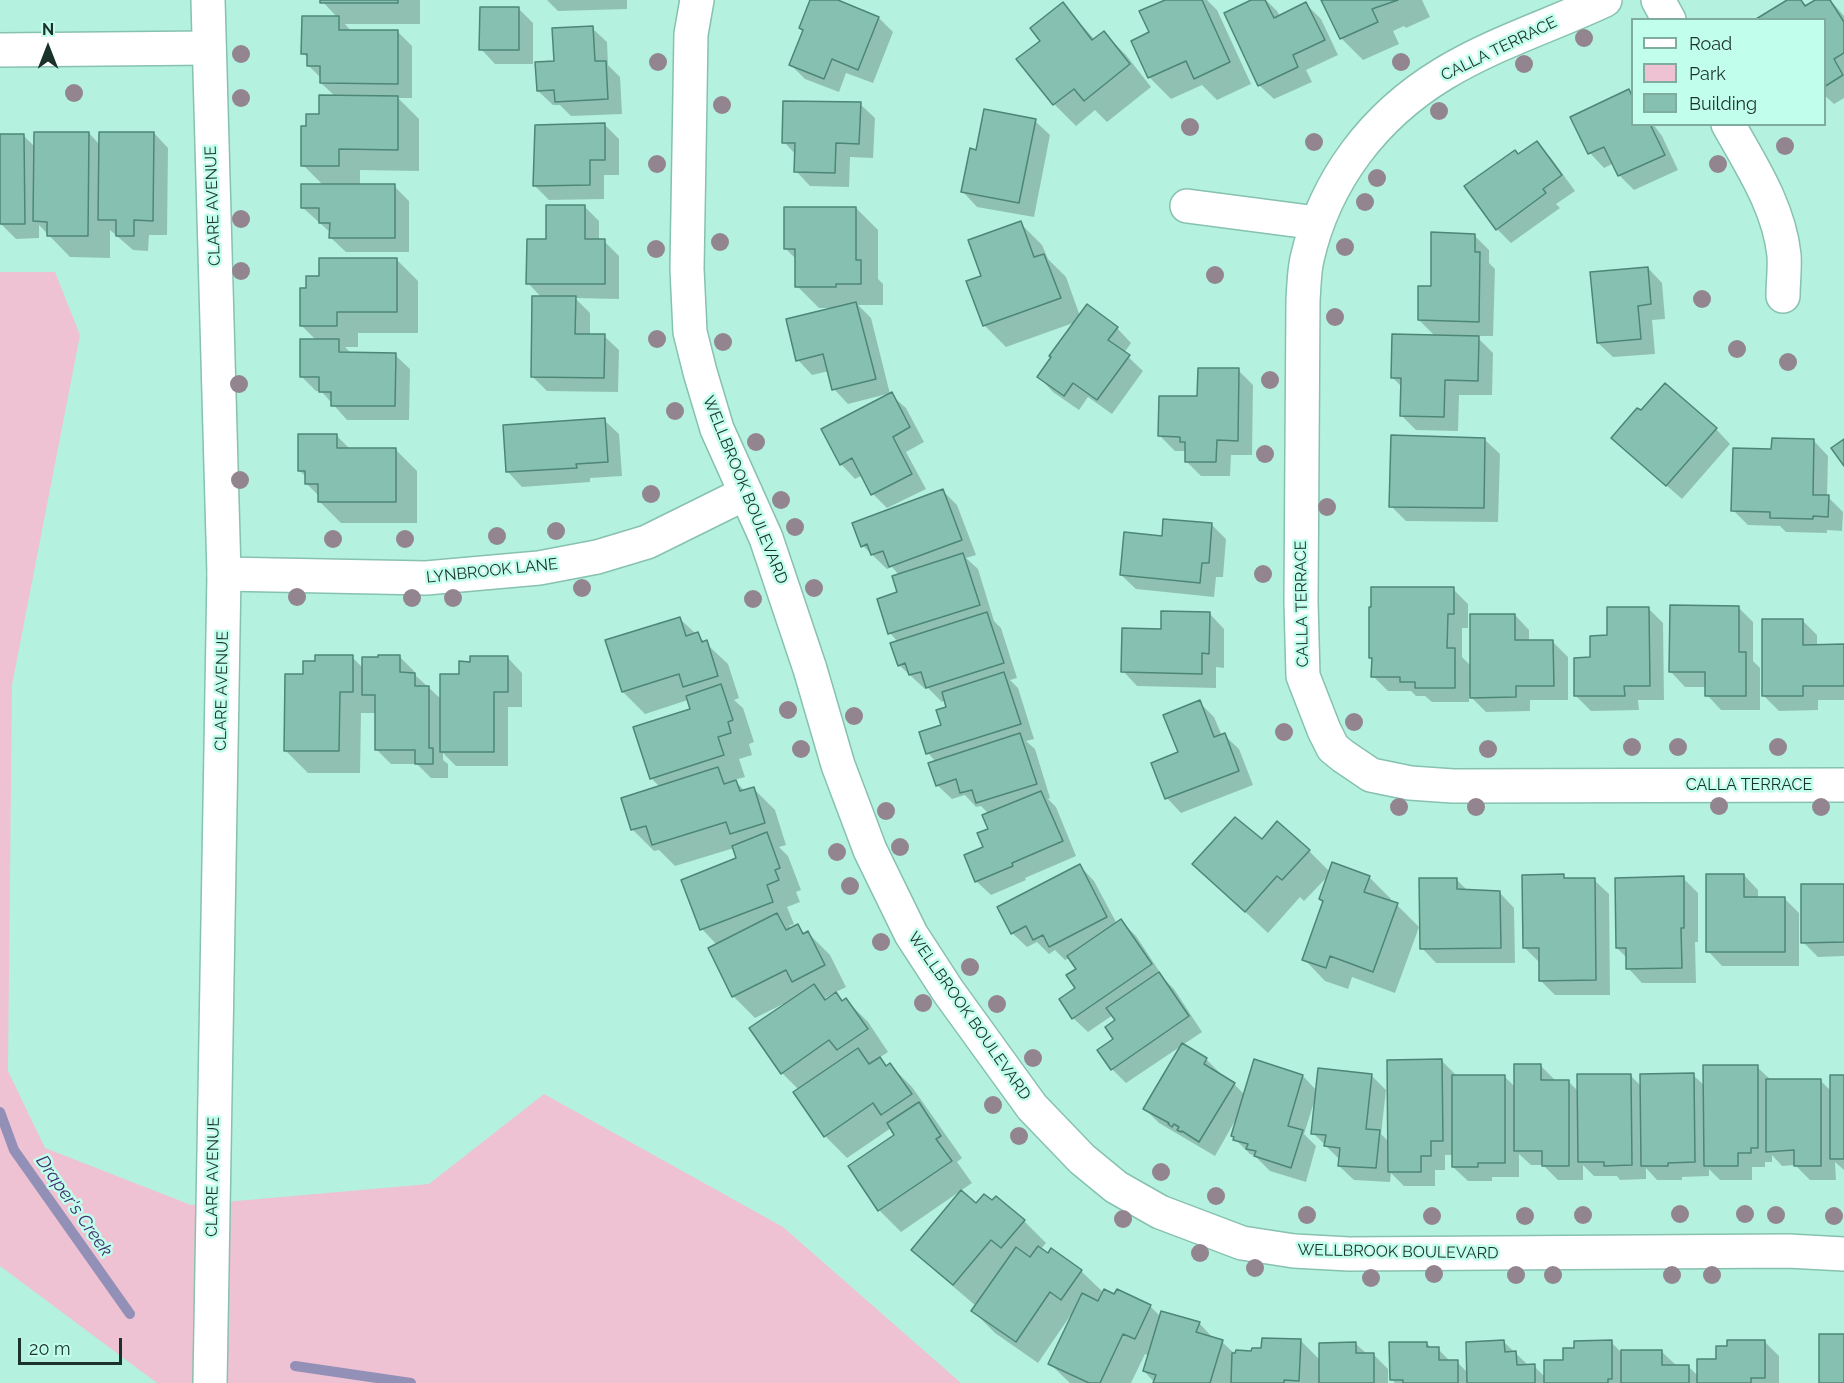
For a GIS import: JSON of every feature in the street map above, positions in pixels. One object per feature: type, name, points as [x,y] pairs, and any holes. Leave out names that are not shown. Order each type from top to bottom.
[{"type":"street","name":"CLARE AVENUE","points":[[208,0],[224,574],[210,1383]]},
{"type":"street","name":"WELLBROOK BOULEVARD","points":[[697,0],[691,34],[687,269],[690,332],[717,429],[766,538],[838,765],[870,850],[911,934],[948,991],[1032,1107],[1082,1159],[1116,1187],[1160,1212],[1242,1243],[1294,1251],[1349,1254],[1788,1251],[1844,1254]]},
{"type":"street","name":"CALLA TERRACE","points":[[1605,0],[1478,56],[1444,74],[1410,98],[1383,119],[1357,150],[1335,183],[1317,223],[1306,262],[1303,300],[1301,646],[1303,676],[1313,705],[1333,748],[1371,775],[1410,783],[1453,786],[1844,785]]},
{"type":"street","points":[[1658,0],[1668,18]]},
{"type":"street","points":[[0,50],[209,48]]},
{"type":"street","points":[[1729,126],[1755,172],[1776,217],[1784,255],[1783,297]]},
{"type":"street","points":[[1187,206],[1317,223]]},
{"type":"street","name":"LYNBROOK LANE","points":[[224,574],[426,578],[539,568],[597,557],[647,542],[746,493]]},
{"type":"green space","points":[[0,272],[55,272],[80,335],[12,685],[8,1071],[45,1148],[191,1205],[429,1184],[544,1094],[783,1227],[961,1383],[157,1383],[0,1266]]},
{"type":"building","points":[[320,0],[398,0],[398,3],[320,3]]},
{"type":"building","points":[[810,0],[838,0],[879,17],[858,70],[832,59],[824,79],[789,65],[803,30],[799,28]]},
{"type":"building","points":[[1165,0],[1202,0],[1230,62],[1194,79],[1186,61],[1148,78],[1131,41],[1149,32],[1139,11]]},
{"type":"building","points":[[1251,0],[1265,0],[1274,18],[1306,2],[1325,40],[1293,55],[1298,67],[1258,86],[1224,13]]},
{"type":"building","points":[[1321,0],[1398,0],[1372,9],[1378,22],[1340,39]]},
{"type":"building","points":[[1787,0],[1801,0],[1805,6],[1815,0],[1830,0],[1844,22],[1844,53],[1834,59],[1843,75],[1826,86],[1826,18],[1758,18]]},
{"type":"building","points":[[1063,2],[1092,40],[1104,31],[1130,64],[1084,101],[1074,89],[1053,105],[1016,59],[1040,41],[1030,28]]},
{"type":"building","points":[[480,7],[519,7],[519,50],[479,50]]},
{"type":"building","points":[[302,16],[339,16],[339,30],[398,30],[398,84],[320,83],[320,66],[307,66],[307,54],[301,54]]},
{"type":"building","points":[[593,26],[595,61],[606,61],[608,99],[555,102],[554,90],[537,91],[535,62],[554,61],[552,28]]},
{"type":"building","points":[[1629,89],[1631,126],[1651,126],[1665,155],[1618,176],[1604,147],[1588,154],[1570,117]]},
{"type":"building","points":[[319,95],[398,96],[398,150],[339,149],[339,166],[301,166],[301,126],[306,126],[306,114],[319,114]]},
{"type":"building","points":[[783,101],[861,102],[859,144],[836,143],[835,173],[794,172],[795,143],[782,143]]},
{"type":"building","points":[[984,109],[1036,119],[1019,203],[961,192],[970,148],[976,150]]},
{"type":"building","points":[[605,123],[605,160],[590,160],[590,185],[533,186],[535,125]]},
{"type":"building","points":[[34,132],[89,132],[88,236],[47,236],[47,222],[33,221]]},
{"type":"building","points":[[99,132],[154,132],[153,221],[134,220],[134,236],[116,236],[116,220],[98,220]]},
{"type":"building","points":[[0,134],[24,134],[25,224],[0,224]]},
{"type":"building","points":[[1537,141],[1562,175],[1543,189],[1546,193],[1496,230],[1464,186],[1515,150],[1518,154]]},
{"type":"building","points":[[301,184],[395,184],[395,238],[329,238],[330,223],[319,223],[319,208],[301,208]]},
{"type":"building","points":[[546,205],[585,205],[585,239],[605,239],[605,284],[526,284],[527,239],[546,239]]},
{"type":"building","points":[[784,207],[856,207],[856,260],[861,260],[861,284],[836,284],[836,287],[795,287],[795,249],[784,249]]},
{"type":"building","points":[[1021,221],[1034,257],[1044,254],[1061,298],[983,326],[966,281],[981,276],[968,240]]},
{"type":"building","points":[[1431,232],[1475,234],[1475,252],[1480,252],[1479,322],[1418,320],[1418,286],[1431,286]]},
{"type":"building","points":[[319,258],[397,258],[397,312],[337,312],[337,326],[300,326],[300,288],[306,288],[306,276],[319,276]]},
{"type":"building","points":[[1648,267],[1651,304],[1638,306],[1641,339],[1597,343],[1590,272]]},
{"type":"building","points":[[532,296],[576,296],[575,334],[605,334],[604,378],[531,377]]},
{"type":"building","points":[[856,302],[876,379],[832,390],[823,354],[796,361],[786,319]]},
{"type":"building","points":[[1087,304],[1118,327],[1108,340],[1130,355],[1097,400],[1073,383],[1064,396],[1037,377],[1051,357],[1049,356]]},
{"type":"building","points":[[1392,334],[1479,336],[1478,381],[1445,380],[1444,417],[1400,416],[1401,378],[1391,378]]},
{"type":"building","points":[[300,339],[339,339],[339,352],[396,353],[395,406],[331,406],[331,392],[319,392],[319,377],[300,377]]},
{"type":"building","points":[[1198,368],[1239,368],[1238,441],[1217,440],[1216,462],[1185,462],[1185,442],[1180,442],[1180,437],[1158,436],[1159,396],[1197,396]]},
{"type":"building","points":[[1665,383],[1717,428],[1666,486],[1611,438],[1637,408],[1641,410]]},
{"type":"building","points":[[892,392],[910,427],[893,437],[912,474],[871,495],[852,458],[840,465],[821,429]]},
{"type":"building","points":[[605,418],[608,462],[576,464],[577,468],[506,472],[503,425]]},
{"type":"building","points":[[298,434],[337,434],[337,448],[396,448],[396,502],[318,502],[318,484],[305,484],[305,471],[298,471]]},
{"type":"building","points":[[1391,435],[1485,438],[1484,508],[1389,507]]},
{"type":"building","points":[[1772,438],[1814,439],[1813,495],[1829,495],[1828,517],[1770,518],[1770,512],[1731,511],[1733,448],[1771,449]]},
{"type":"building","points":[[1844,439],[1844,466],[1831,448]]},
{"type":"building","points":[[943,489],[962,540],[889,567],[883,551],[871,555],[867,544],[861,547],[852,523]]},
{"type":"building","points":[[1163,519],[1212,523],[1209,563],[1202,563],[1200,583],[1120,575],[1124,532],[1162,536]]},
{"type":"building","points":[[963,553],[980,605],[888,634],[877,599],[897,592],[892,576]]},
{"type":"building","points":[[1371,587],[1454,587],[1454,614],[1448,614],[1447,648],[1455,648],[1455,688],[1415,688],[1415,682],[1400,682],[1400,677],[1371,677],[1369,607],[1371,607]]},
{"type":"building","points":[[1670,605],[1739,606],[1739,652],[1746,652],[1746,696],[1705,696],[1705,672],[1669,672]]},
{"type":"building","points":[[1607,607],[1649,607],[1650,686],[1624,686],[1625,696],[1574,696],[1574,658],[1590,657],[1590,636],[1607,635]]},
{"type":"building","points":[[1161,611],[1210,612],[1209,654],[1202,653],[1202,674],[1121,672],[1122,628],[1161,629]]},
{"type":"building","points":[[987,612],[1004,663],[926,688],[921,672],[909,675],[905,663],[898,666],[890,643]]},
{"type":"building","points":[[1470,614],[1515,614],[1515,640],[1553,640],[1554,686],[1516,686],[1516,697],[1470,698]]},
{"type":"building","points":[[680,617],[686,636],[698,632],[702,642],[707,640],[718,676],[683,687],[679,674],[622,692],[605,640]]},
{"type":"building","points":[[1762,619],[1803,619],[1803,645],[1844,644],[1844,686],[1803,686],[1803,696],[1762,696]]},
{"type":"building","points":[[315,655],[353,655],[353,692],[340,692],[339,751],[284,751],[285,674],[303,674],[303,661],[315,661]]},
{"type":"building","points":[[378,655],[400,655],[400,672],[415,673],[415,686],[429,686],[429,748],[433,748],[433,764],[415,764],[415,750],[375,750],[375,695],[362,695],[362,657],[378,657]]},
{"type":"building","points":[[470,656],[508,656],[508,692],[494,692],[494,752],[440,752],[440,674],[459,674],[459,661],[470,662]]},
{"type":"building","points":[[1004,672],[1021,724],[926,754],[919,732],[941,725],[936,710],[946,707],[942,692]]},
{"type":"building","points":[[721,684],[733,720],[728,722],[731,733],[718,737],[724,755],[650,779],[633,727],[690,709],[686,696]]},
{"type":"building","points":[[1200,700],[1214,737],[1225,733],[1239,771],[1165,799],[1151,763],[1178,752],[1163,715]]},
{"type":"building","points":[[1020,733],[1037,784],[976,803],[972,790],[960,793],[956,779],[936,786],[928,763]]},
{"type":"building","points":[[718,767],[724,784],[736,780],[740,791],[754,787],[765,823],[730,834],[726,822],[652,845],[646,826],[631,830],[621,798]]},
{"type":"building","points":[[1041,791],[1063,841],[975,882],[964,855],[983,847],[977,833],[988,829],[982,815]]},
{"type":"building","points":[[1235,817],[1262,839],[1277,821],[1310,850],[1282,880],[1277,876],[1245,912],[1192,864]]},
{"type":"building","points":[[767,832],[780,868],[775,870],[779,880],[767,885],[773,902],[700,930],[681,880],[736,858],[732,846]]},
{"type":"building","points":[[1332,862],[1370,876],[1364,892],[1398,903],[1373,972],[1330,956],[1326,968],[1302,960],[1323,901],[1319,899]]},
{"type":"building","points":[[1080,864],[1107,917],[1049,947],[1043,935],[1033,940],[1026,926],[1011,934],[997,907]]},
{"type":"building","points":[[1564,874],[1564,878],[1595,878],[1596,980],[1539,981],[1539,948],[1523,948],[1522,875]]},
{"type":"building","points":[[1706,874],[1744,874],[1744,897],[1785,897],[1785,952],[1706,952]]},
{"type":"building","points":[[1684,876],[1684,928],[1681,928],[1682,968],[1626,969],[1626,948],[1616,948],[1615,878]]},
{"type":"building","points":[[1419,878],[1457,878],[1457,889],[1500,891],[1501,948],[1420,949]]},
{"type":"building","points":[[1801,884],[1844,884],[1844,942],[1801,943]]},
{"type":"building","points":[[777,913],[786,930],[798,924],[803,934],[808,931],[825,965],[792,982],[786,970],[732,997],[708,948]]},
{"type":"building","points":[[1121,919],[1152,964],[1072,1019],[1059,999],[1075,988],[1066,975],[1076,969],[1067,956]]},
{"type":"building","points":[[1159,972],[1189,1016],[1111,1070],[1097,1050],[1113,1039],[1105,1027],[1115,1020],[1106,1008]]},
{"type":"building","points":[[814,984],[825,1000],[836,992],[842,1001],[846,998],[868,1029],[837,1050],[829,1040],[781,1074],[749,1028]]},
{"type":"building","points":[[1182,1043],[1207,1058],[1204,1064],[1235,1083],[1199,1142],[1177,1130],[1179,1127],[1174,1124],[1172,1127],[1169,1123],[1143,1109]]},
{"type":"building","points":[[858,1048],[869,1064],[880,1057],[886,1066],[890,1063],[912,1094],[881,1115],[873,1103],[824,1137],[793,1092]]},
{"type":"building","points":[[1254,1059],[1303,1075],[1288,1126],[1303,1130],[1291,1168],[1254,1156],[1256,1151],[1246,1149],[1248,1144],[1233,1140],[1234,1137],[1231,1136]]},
{"type":"building","points":[[1442,1059],[1443,1141],[1431,1141],[1431,1156],[1421,1156],[1421,1172],[1388,1172],[1387,1060]]},
{"type":"building","points":[[1514,1064],[1541,1064],[1541,1080],[1569,1080],[1569,1166],[1542,1166],[1542,1151],[1514,1151]]},
{"type":"building","points":[[1703,1065],[1758,1065],[1758,1148],[1751,1148],[1751,1153],[1738,1153],[1738,1166],[1704,1166]]},
{"type":"building","points":[[1318,1068],[1372,1074],[1366,1129],[1380,1130],[1376,1168],[1338,1166],[1340,1148],[1324,1146],[1326,1135],[1311,1134]]},
{"type":"building","points":[[1694,1073],[1695,1162],[1668,1163],[1668,1166],[1641,1166],[1640,1074]]},
{"type":"building","points":[[1577,1074],[1631,1074],[1632,1165],[1604,1166],[1604,1162],[1578,1162]]},
{"type":"building","points":[[1452,1075],[1505,1075],[1505,1163],[1478,1163],[1478,1167],[1452,1167]]},
{"type":"building","points":[[1830,1075],[1844,1075],[1844,1159],[1830,1159]]},
{"type":"building","points":[[1766,1079],[1821,1079],[1821,1166],[1794,1166],[1794,1150],[1766,1152]]},
{"type":"building","points":[[919,1102],[941,1136],[936,1139],[952,1161],[878,1211],[848,1166],[894,1135],[887,1123]]},
{"type":"building","points":[[961,1190],[976,1203],[984,1194],[992,1200],[996,1196],[1025,1220],[1001,1248],[991,1240],[953,1285],[911,1250]]},
{"type":"building","points":[[1038,1246],[1048,1253],[1051,1248],[1082,1270],[1061,1300],[1050,1292],[1016,1342],[971,1311],[1016,1247],[1030,1257]]},
{"type":"building","points":[[1104,1289],[1114,1294],[1117,1289],[1151,1305],[1135,1339],[1123,1334],[1100,1383],[1089,1383],[1048,1364],[1082,1293],[1098,1301]]},
{"type":"building","points":[[1161,1311],[1200,1322],[1196,1332],[1223,1340],[1210,1383],[1153,1383],[1156,1375],[1143,1371]]},
{"type":"building","points":[[1819,1334],[1844,1334],[1844,1383],[1819,1383]]},
{"type":"building","points":[[1262,1338],[1301,1339],[1299,1381],[1231,1383],[1232,1353],[1236,1350],[1251,1351],[1252,1348],[1261,1348]]},
{"type":"building","points":[[1504,1340],[1505,1352],[1516,1351],[1517,1365],[1535,1364],[1535,1383],[1467,1383],[1466,1342]]},
{"type":"building","points":[[1612,1340],[1612,1379],[1608,1379],[1608,1383],[1544,1383],[1544,1360],[1563,1360],[1563,1348],[1574,1348],[1574,1341]]},
{"type":"building","points":[[1727,1340],[1765,1340],[1765,1378],[1751,1378],[1751,1383],[1697,1383],[1697,1359],[1716,1359],[1716,1346],[1727,1346]]},
{"type":"building","points":[[1356,1342],[1356,1353],[1374,1353],[1374,1383],[1319,1383],[1319,1343]]},
{"type":"building","points":[[1389,1342],[1427,1342],[1427,1347],[1439,1347],[1439,1360],[1458,1360],[1458,1383],[1403,1383],[1403,1380],[1390,1380]]},
{"type":"building","points":[[1621,1350],[1662,1350],[1662,1365],[1689,1365],[1689,1383],[1621,1383]]},
{"type":"waterway","name":"Draper's Creek","points":[[0,1112],[14,1150],[130,1314]]},
{"type":"waterway","name":"Draper's Creek","points":[[295,1366],[411,1383]]}]
